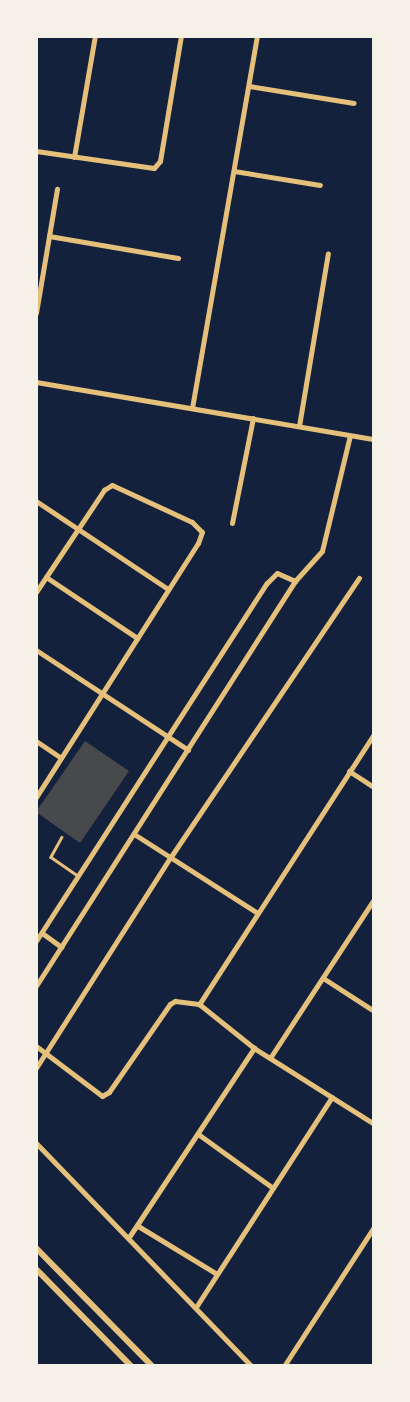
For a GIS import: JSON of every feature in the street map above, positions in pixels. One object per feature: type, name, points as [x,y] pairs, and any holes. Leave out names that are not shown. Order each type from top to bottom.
[{"type":"street","points":[[74,157],[95,36]]},
{"type":"street","points":[[36,151],[148,168],[158,165],[181,36]]},
{"type":"street","points":[[192,408],[257,36]]},
{"type":"street","points":[[249,86],[354,103]]},
{"type":"street","points":[[234,170],[320,185]]},
{"type":"street","points":[[36,313],[57,189]]},
{"type":"street","points":[[49,236],[178,258]]},
{"type":"street","points":[[299,426],[328,253]]},
{"type":"street","points":[[36,382],[374,439]]},
{"type":"street","points":[[232,523],[253,418]]},
{"type":"street","points":[[36,986],[296,582],[324,545],[350,435]]},
{"type":"street","points":[[36,592],[104,490],[112,485],[198,526],[202,538],[36,796]]},
{"type":"street","points":[[36,501],[168,589]]},
{"type":"street","points":[[36,941],[267,583],[277,573],[296,582]]},
{"type":"street","points":[[46,577],[137,638]]},
{"type":"street","points":[[36,1068],[170,858],[359,578]]},
{"type":"street","points":[[36,650],[188,750]]},
{"type":"street","points":[[199,1004],[256,912],[374,734]]},
{"type":"street","points":[[36,741],[61,758]]},
{"type":"street","points":[[349,771],[374,787]]},
{"type":"street","points":[[134,834],[256,912]]},
{"type":"street","points":[[270,1058],[374,899]]},
{"type":"street","points":[[42,933],[61,947]]},
{"type":"street","points":[[323,978],[374,1011]]},
{"type":"street","points":[[36,1046],[96,1094],[106,1095],[170,1004],[175,1001],[199,1004],[254,1048],[374,1124]]},
{"type":"street","points":[[129,1237],[254,1048]]},
{"type":"street","points":[[196,1306],[332,1097]]},
{"type":"street","points":[[198,1134],[273,1188]]},
{"type":"street","points":[[36,1143],[196,1306],[252,1366]]},
{"type":"street","points":[[138,1226],[217,1274]]},
{"type":"street","points":[[284,1366],[374,1227]]},
{"type":"street","points":[[36,1248],[152,1366]]},
{"type":"street","points":[[36,1269],[132,1366]]},
{"type":"lane","points":[[62,837],[51,857],[78,876]]},
{"type":"building","points":[[85,741],[129,771],[80,843],[36,812]]}]
